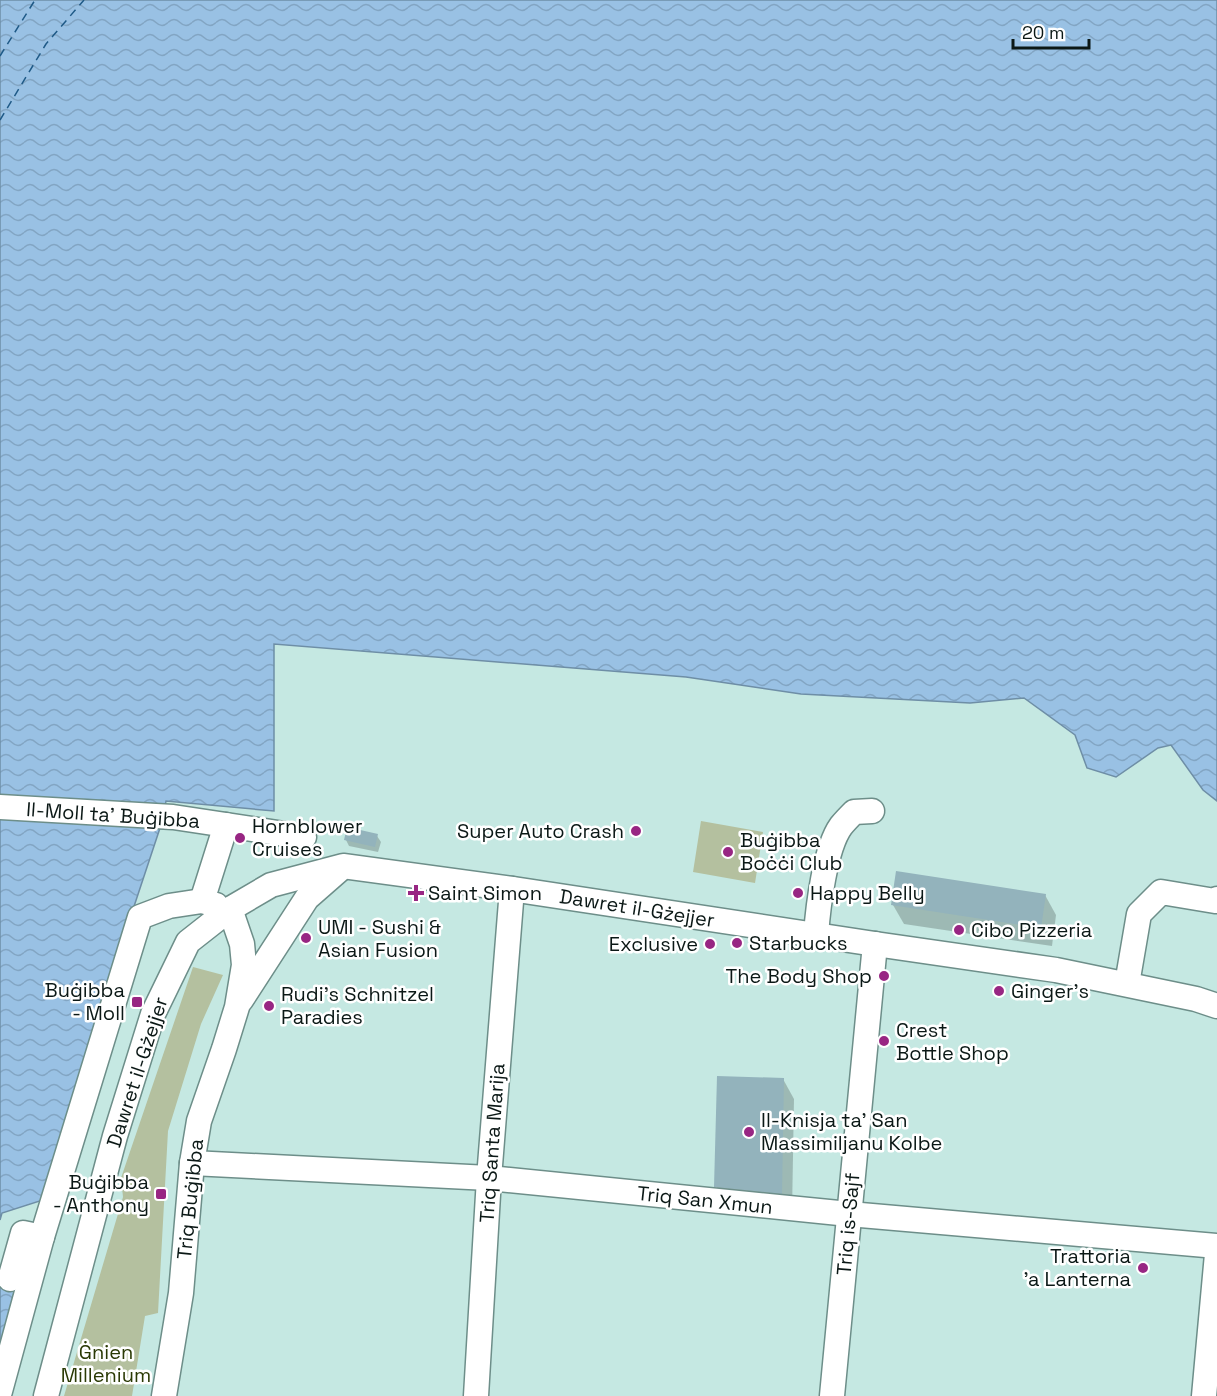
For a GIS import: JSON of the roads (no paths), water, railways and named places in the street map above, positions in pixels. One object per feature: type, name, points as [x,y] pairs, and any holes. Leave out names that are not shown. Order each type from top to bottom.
[{"type":"street","name":"Il-Moll ta' Buġibba","points":[[0,807],[173,817],[226,825],[202,901]]},
{"type":"street","points":[[816,935],[830,849],[840,826],[854,812],[872,811]]},
{"type":"street","points":[[226,825],[304,837]]},
{"type":"street","name":"Dawret il-Gżejjer","points":[[46,1396],[115,1136],[153,1014],[188,942],[230,909],[271,885],[343,866],[1056,970],[1196,999],[1217,1006]]},
{"type":"street","name":"Triq Buġibba","points":[[237,1007],[308,898],[343,866]]},
{"type":"street","name":"Triq Santa Marija","points":[[476,1396],[489,1178],[512,889]]},
{"type":"street","points":[[1127,984],[1139,914],[1161,892],[1215,901],[1217,899]]},
{"type":"street","points":[[0,1391],[42,1237],[140,916],[169,906],[202,901],[230,909]]},
{"type":"street","name":"Triq Buġibba","points":[[164,1396],[181,1293],[192,1163],[199,1121],[237,1007],[244,965],[242,944],[230,909]]},
{"type":"street","name":"Triq is-Sajf","points":[[832,1396],[875,944]]},
{"type":"street","name":"Triq San Xmun","points":[[192,1163],[489,1178],[849,1214],[1217,1246]]},
{"type":"street","points":[[10,1279],[23,1233],[42,1237]]},
{"type":"street","points":[[1204,1396],[1217,1254]]},
{"type":"water","points":[[0,0],[1217,0],[1217,801],[1203,790],[1171,745],[1158,748],[1116,777],[1087,768],[1075,735],[1024,698],[970,703],[801,694],[686,677],[274,644],[274,811],[166,801],[161,825],[97,1018],[43,1200],[2,1213],[0,1220]]},
{"type":"water","points":[[0,1275],[20,1283],[0,1353]]},
{"type":"place","name":"Super Auto Crash","points":[[636,831]]},
{"type":"place","name":"Hornblower Cruises","points":[[240,838]]},
{"type":"place","name":"Buġibba Boċċi Club","points":[[728,852]]},
{"type":"place","name":"Saint Simon","points":[[416,893]]},
{"type":"place","name":"Happy Belly","points":[[798,893]]},
{"type":"place","name":"Cibo Pizzeria","points":[[959,930]]},
{"type":"place","name":"UMI - Sushi & Asian Fusion","points":[[306,938]]},
{"type":"place","name":"Starbucks","points":[[737,943]]},
{"type":"place","name":"Exclusive","points":[[710,944]]},
{"type":"place","name":"The Body Shop","points":[[884,976]]},
{"type":"place","name":"Ginger's","points":[[999,991]]},
{"type":"place","name":"Buġibba - Moll","points":[[137,1002]]},
{"type":"place","name":"Rudi's Schnitzel Paradies","points":[[269,1006]]},
{"type":"place","name":"Crest Bottle Shop","points":[[884,1041]]},
{"type":"place","name":"Il-Knisja ta' San Massimiljanu Kolbe","points":[[749,1132]]},
{"type":"place","name":"Buġibba - Anthony","points":[[161,1194]]},
{"type":"place","name":"Trattoria 'a Lanterna","points":[[1143,1268]]},
{"type":"park label","name":"Ġnien Millenium","points":[[106,1364]]}]
